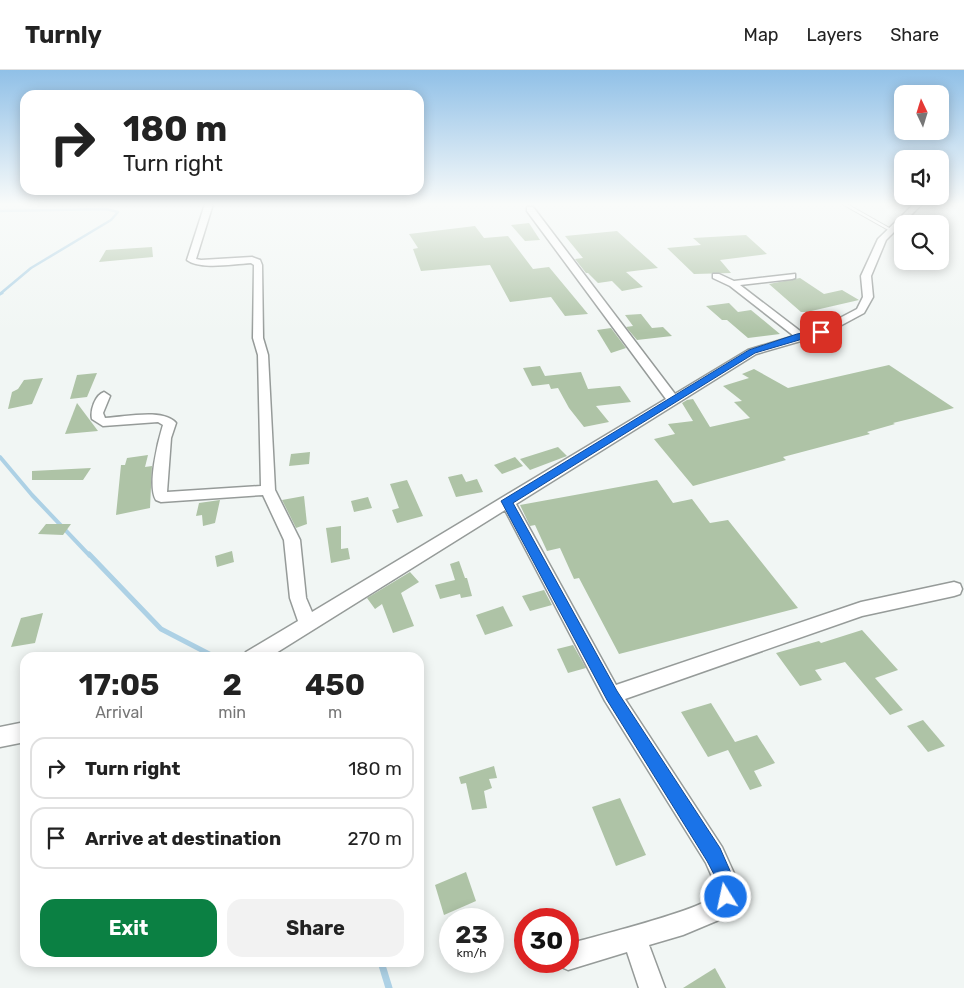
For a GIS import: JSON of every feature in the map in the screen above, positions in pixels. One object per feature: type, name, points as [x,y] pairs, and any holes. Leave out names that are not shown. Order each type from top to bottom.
[{"type":"street","points":[[195,247],[191,260],[200,263],[252,260],[257,262],[258,265],[258,338],[263,356],[268,490],[273,504],[290,532],[298,598],[308,624]]},
{"type":"street","points":[[558,247],[673,400]]},
{"type":"street","points":[[262,652],[752,352],[800,336],[821,332],[861,310],[868,297],[866,276],[879,247]]},
{"type":"street","points":[[716,276],[732,284],[800,336]]},
{"type":"street","points":[[732,284],[792,276]]},
{"type":"street","points":[[104,396],[97,413],[98,418],[103,422],[160,418],[170,423],[165,438],[159,489],[160,497],[268,490]]},
{"type":"street","points":[[507,501],[612,695],[714,854],[726,882],[726,897],[718,909],[683,923],[579,954]]},
{"type":"street","points":[[612,695],[861,609],[954,589]]},
{"type":"street","points":[[0,737],[20,733]]},
{"type":"street","points":[[634,937],[652,988]]},
{"type":"building","points":[[152,247],[153,257],[99,262],[106,250]]},
{"type":"building","points":[[516,247],[533,269],[549,267],[588,314],[565,316],[551,297],[510,302],[490,265],[421,271],[413,249]]},
{"type":"building","points":[[574,247],[635,247],[658,268],[626,272],[643,287],[622,291],[612,281],[598,283],[586,273],[575,259],[583,258]]},
{"type":"building","points":[[759,247],[767,254],[720,260],[731,273],[694,274],[667,248]]},
{"type":"building","points":[[800,278],[824,294],[842,290],[859,300],[801,312],[769,284]]},
{"type":"building","points":[[729,303],[738,312],[751,310],[780,334],[748,338],[727,320],[722,320],[706,306]]},
{"type":"building","points":[[641,314],[652,328],[663,327],[672,336],[637,340],[626,327],[633,326],[625,315]]},
{"type":"building","points":[[611,328],[626,348],[611,353],[597,330]]},
{"type":"building","points":[[889,365],[954,408],[893,423],[895,424],[867,432],[870,434],[783,457],[786,460],[693,486],[654,439],[675,434],[668,424],[693,421],[682,403],[687,400],[693,399],[710,427],[750,418],[734,402],[742,401],[723,386],[749,378],[742,374],[754,369],[788,388]]},
{"type":"building","points":[[540,366],[545,376],[581,372],[588,389],[620,386],[631,402],[596,406],[609,422],[584,427],[569,408],[558,388],[551,389],[549,384],[532,386],[523,368]]},
{"type":"building","points":[[97,373],[87,397],[70,399],[77,375]]},
{"type":"building","points":[[43,378],[32,404],[8,409],[12,392],[18,389],[24,380]]},
{"type":"building","points":[[77,403],[98,431],[65,434]]},
{"type":"building","points":[[558,447],[567,456],[530,470],[520,459]]},
{"type":"building","points":[[310,452],[309,464],[289,466],[291,454]]},
{"type":"building","points":[[148,455],[145,467],[152,466],[150,508],[116,515],[121,465],[125,465],[127,458]]},
{"type":"building","points":[[515,457],[523,466],[502,474],[494,465]]},
{"type":"building","points":[[91,468],[83,480],[32,480],[32,471]]},
{"type":"building","points":[[462,474],[466,482],[477,479],[483,492],[456,497],[448,477]]},
{"type":"building","points":[[407,480],[423,516],[397,523],[392,510],[399,508],[390,484]]},
{"type":"building","points":[[657,480],[673,503],[692,499],[710,523],[728,520],[798,608],[619,654],[579,578],[574,579],[560,548],[547,551],[535,525],[530,526],[520,505]]},
{"type":"building","points":[[304,496],[307,524],[296,528],[282,500]]},
{"type":"building","points":[[368,497],[372,508],[354,512],[351,501]]},
{"type":"building","points":[[220,500],[215,523],[203,526],[202,515],[196,516],[199,503]]},
{"type":"building","points":[[46,524],[71,524],[63,535],[38,534]]},
{"type":"building","points":[[341,526],[341,549],[348,548],[350,559],[331,563],[326,528]]},
{"type":"building","points":[[232,551],[234,562],[217,567],[215,556]]},
{"type":"building","points":[[459,561],[465,578],[467,578],[472,596],[461,598],[460,594],[440,599],[435,585],[455,580],[450,564]]},
{"type":"building","points":[[410,572],[419,582],[401,593],[414,626],[393,633],[382,604],[375,609],[367,598]]},
{"type":"building","points":[[544,590],[552,605],[530,611],[522,596]]},
{"type":"building","points":[[503,606],[513,626],[485,635],[476,615]]},
{"type":"building","points":[[43,613],[35,643],[11,647],[21,618]]},
{"type":"building","points":[[862,630],[898,670],[875,678],[903,710],[890,715],[845,662],[815,670],[822,680],[800,686],[776,653],[819,641],[821,643]]},
{"type":"building","points":[[573,645],[586,668],[568,673],[557,649]]},
{"type":"building","points":[[711,703],[735,742],[757,735],[775,763],[754,771],[762,786],[750,790],[728,750],[708,757],[681,712]]},
{"type":"building","points":[[923,720],[945,746],[928,752],[907,726]]},
{"type":"building","points":[[494,766],[497,778],[489,779],[492,788],[484,791],[487,808],[472,810],[466,783],[461,784],[459,777]]},
{"type":"building","points":[[620,798],[646,855],[616,866],[592,807]]},
{"type":"building","points":[[466,872],[476,901],[460,908],[442,908],[435,885]]},
{"type":"building","points":[[715,968],[726,988],[683,988]]},
{"type":"waterway","points":[[2,293],[0,294],[31,268],[66,247]]},
{"type":"waterway","points":[[0,457],[32,495],[90,556]]},
{"type":"waterway","points":[[89,554],[161,629],[205,652]]},
{"type":"waterway","points":[[383,967],[389,988]]},
{"type":"route","points":[[726,897],[726,882],[714,854],[612,695],[507,501],[752,352],[800,336],[821,332]]}]
